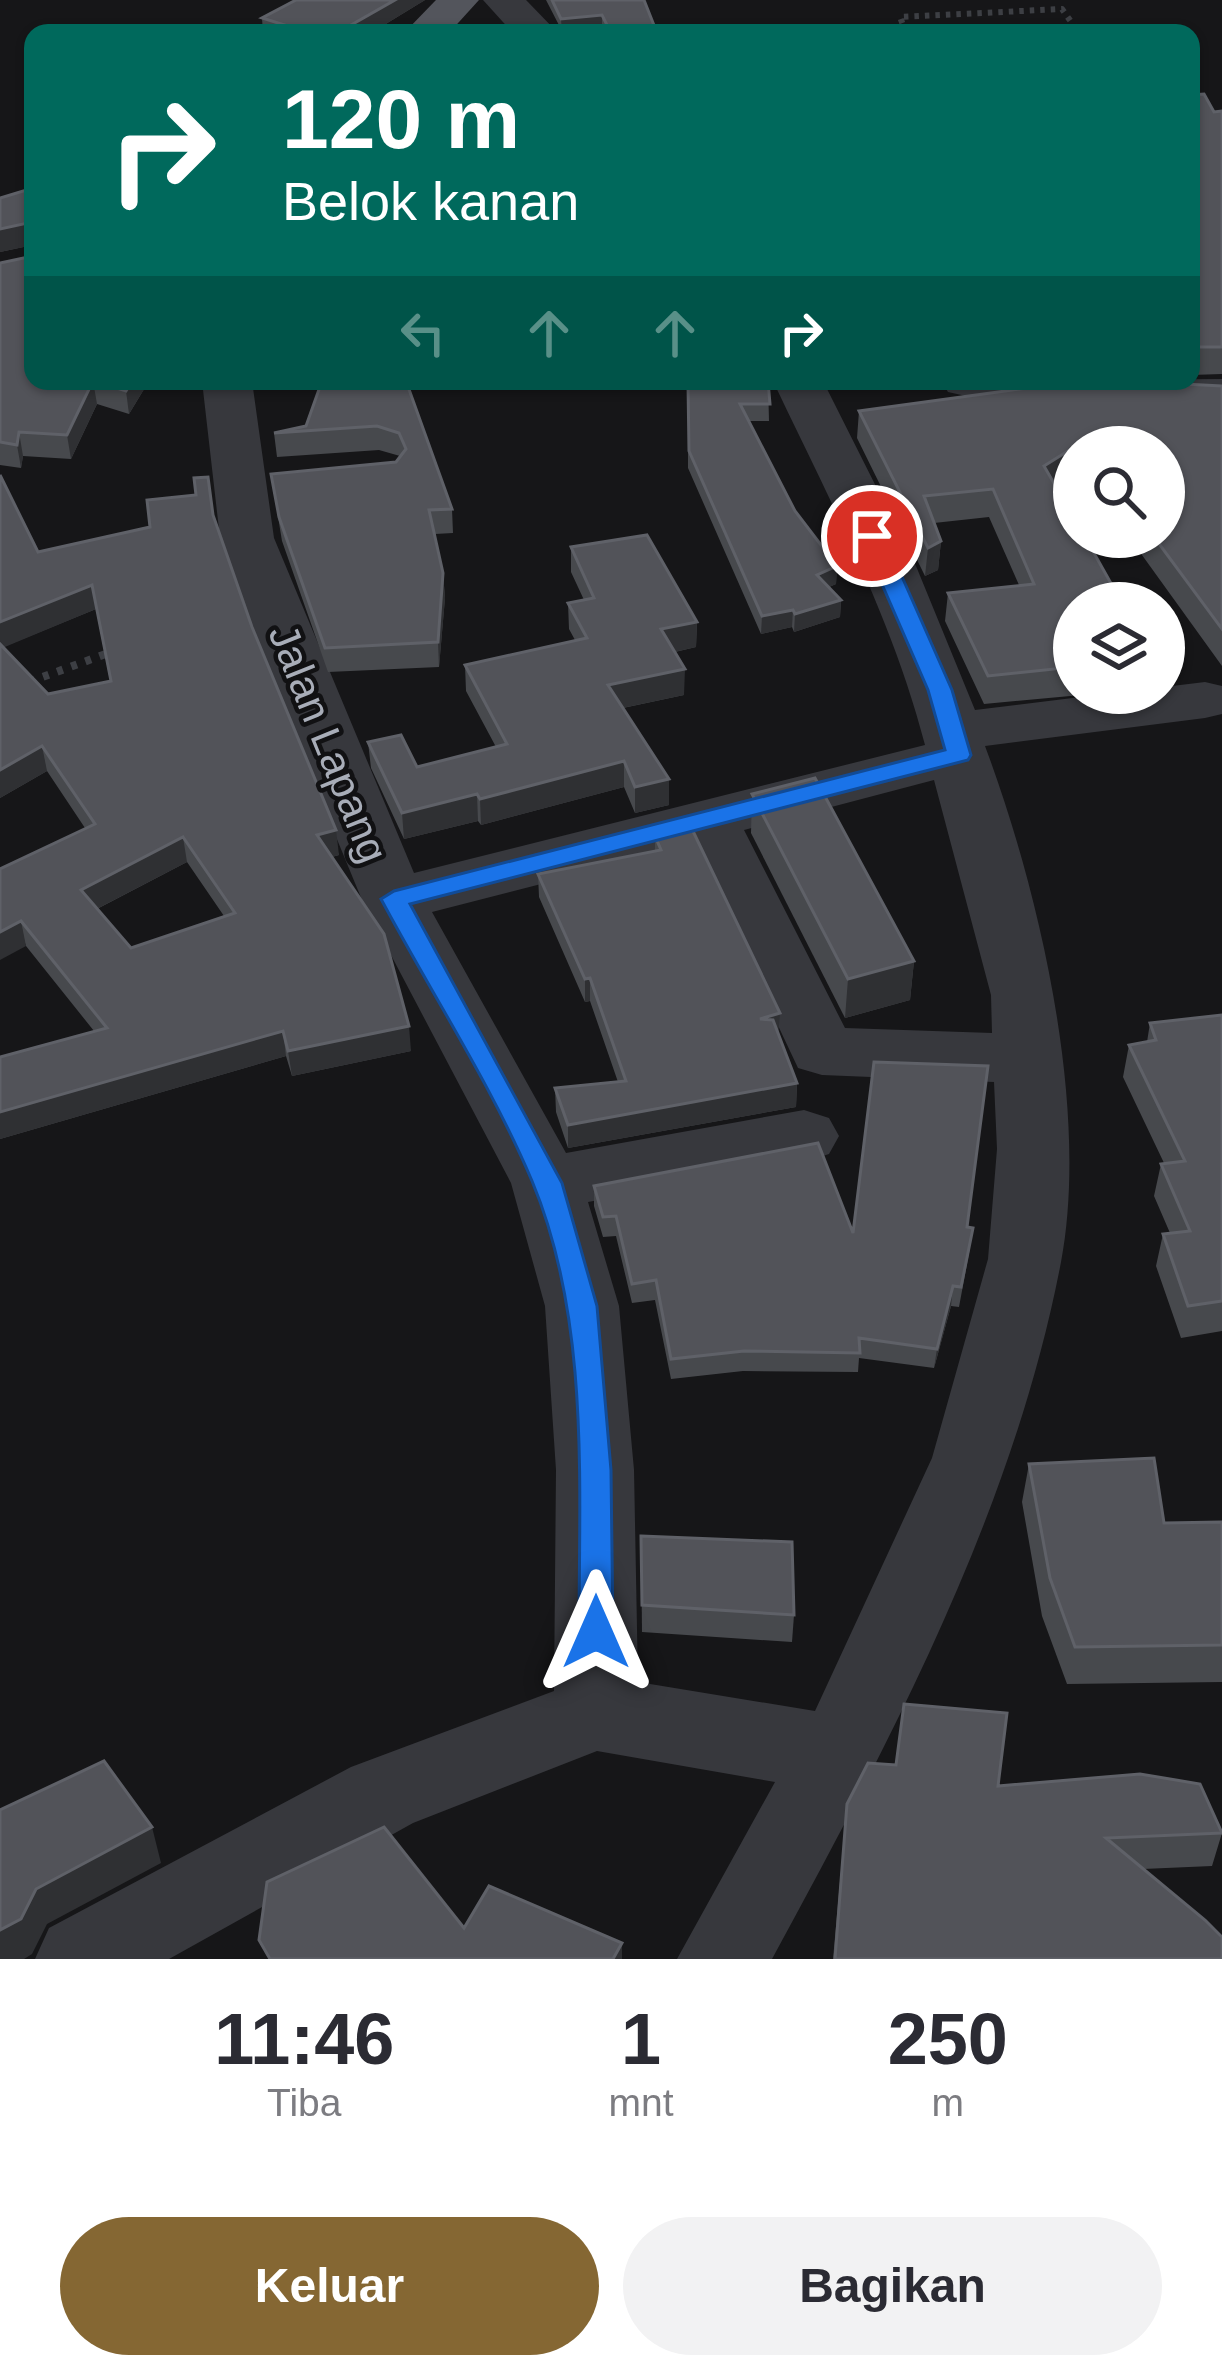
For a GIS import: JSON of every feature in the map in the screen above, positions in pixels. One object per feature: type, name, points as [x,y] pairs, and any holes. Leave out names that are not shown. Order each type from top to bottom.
[{"type":"main road","points":[[434,24],[459,0]]},
{"type":"street","points":[[503,0],[528,24]]},
{"type":"street","name":"Jalan Lapang","points":[[230,390],[261,478],[247,538],[288,650],[394,899],[547,1183],[582,1306],[595,1470],[596,1713]]},
{"type":"street","points":[[742,1944],[838,1754],[970,1458],[1025,1259],[1032,1149],[1024,995],[955,743],[888,566],[802,390]]},
{"type":"street","points":[[1143,390],[1222,394]]},
{"type":"street","points":[[394,899],[955,743],[1205,700]]},
{"type":"street","points":[[724,845],[821,1051],[1030,1060]]},
{"type":"street","points":[[547,1183],[804,1136]]},
{"type":"street","points":[[81,1959],[382,1795],[596,1713],[838,1754]]},
{"type":"path","points":[[1056,0],[1073,24]]},
{"type":"path","points":[[903,24],[900,16],[1062,9]]},
{"type":"path","points":[[16,687],[126,646]]},
{"type":"building","points":[[296,0],[395,0],[353,24],[281,24],[262,18]]},
{"type":"building","points":[[552,0],[644,0],[653,24],[606,24],[602,15],[561,19]]},
{"type":"building","points":[[1200,94],[1214,112],[1222,111],[1222,347],[1200,347]]},
{"type":"building","points":[[24,191],[24,224],[0,229],[0,198]]},
{"type":"building","points":[[24,258],[24,390],[89,390],[67,435],[19,432],[17,445],[0,442],[0,263]]},
{"type":"building","points":[[1222,386],[1222,629],[1170,558],[1185,558],[1185,426],[1053,426],[1053,460],[1044,466],[1053,482],[1053,558],[1097,558],[1110,582],[1053,582],[1053,669],[988,676],[948,593],[1034,584],[993,489],[924,496],[941,541],[928,548],[859,411],[1013,390]]},
{"type":"building","points":[[319,390],[409,390],[452,509],[429,510],[443,573],[438,642],[325,648],[279,517],[271,474],[396,462],[406,449],[399,433],[377,426],[274,433],[306,426]]},
{"type":"building","points":[[688,390],[769,390],[770,404],[740,404],[795,511],[837,566],[817,575],[841,600],[795,614],[793,610],[762,616],[689,451]]},
{"type":"building","points":[[0,475],[38,552],[150,527],[147,500],[196,495],[194,478],[208,477],[213,515],[252,627],[336,830],[317,835],[384,934],[409,1026],[288,1051],[283,1031],[0,1112],[0,1057],[107,1028],[21,921],[0,932],[0,869],[95,824],[42,746],[0,770],[0,644],[48,694],[111,681],[92,585],[0,622]],"holes":[[[183,837],[235,913],[131,948],[81,890]]]},
{"type":"building","points":[[647,535],[697,622],[661,629],[685,669],[608,685],[669,779],[635,787],[624,761],[480,799],[477,794],[402,813],[368,742],[401,735],[417,767],[507,744],[465,665],[587,638],[568,603],[594,598],[571,547]]},
{"type":"building","points":[[815,778],[914,961],[848,979],[752,794]]},
{"type":"building","points":[[691,827],[780,1013],[760,1019],[773,1020],[797,1083],[568,1125],[555,1088],[626,1081],[590,978],[585,979],[538,874],[661,850],[655,836]]},
{"type":"building","points":[[1222,1015],[1222,1301],[1188,1306],[1163,1234],[1190,1231],[1161,1164],[1185,1161],[1129,1045],[1156,1040],[1150,1023]]},
{"type":"building","points":[[874,1062],[988,1066],[967,1227],[973,1228],[961,1287],[953,1286],[937,1349],[859,1338],[860,1353],[744,1351],[671,1359],[656,1280],[632,1284],[616,1216],[603,1217],[594,1186],[818,1143],[853,1233]]},
{"type":"building","points":[[1154,1458],[1164,1523],[1222,1522],[1222,1645],[1075,1647],[1050,1578],[1029,1464]]},
{"type":"building","points":[[641,1536],[792,1542],[794,1615],[642,1605]]},
{"type":"building","points":[[904,1704],[1007,1713],[998,1786],[1140,1774],[1200,1784],[1222,1833],[1106,1838],[1222,1937],[1222,1959],[835,1959],[847,1804],[868,1763],[896,1765]]},
{"type":"building","points":[[104,1761],[152,1827],[36,1889],[21,1919],[0,1930],[0,1810]]},
{"type":"building","points":[[384,1827],[464,1928],[489,1886],[622,1943],[613,1959],[270,1959],[259,1940],[267,1882]]},
{"type":"route","points":[[596,1632],[595,1470],[582,1306],[547,1183],[394,899],[959,755],[940,690],[872,536]]}]
